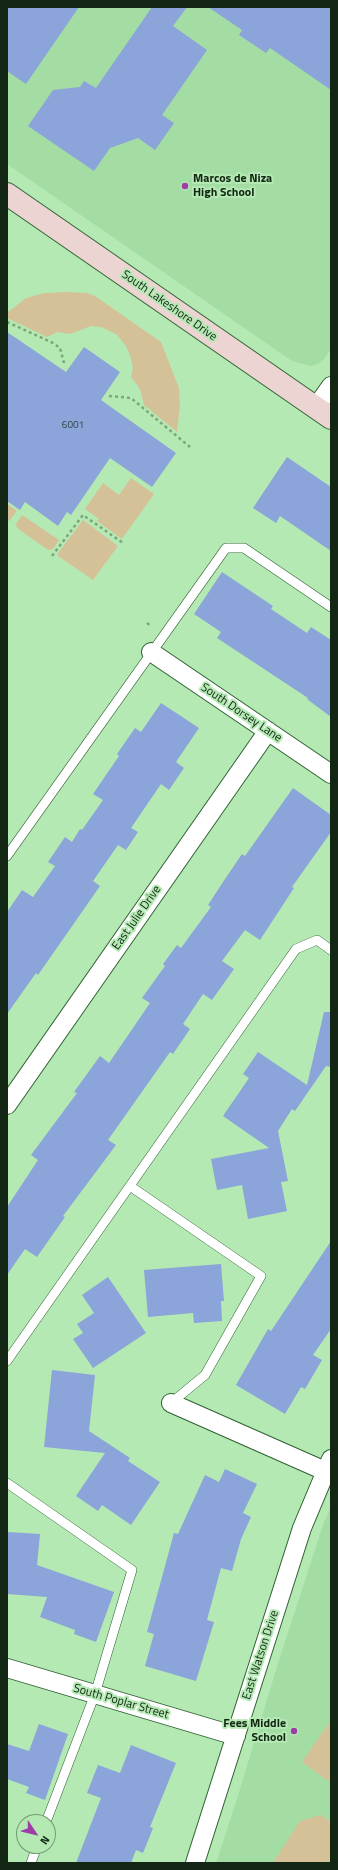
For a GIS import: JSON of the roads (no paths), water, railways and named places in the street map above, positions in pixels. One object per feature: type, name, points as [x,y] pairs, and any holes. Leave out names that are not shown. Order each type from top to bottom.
[{"type":"street","name":"South Lakeshore Drive","points":[[7,194],[323,413]]},
{"type":"street","points":[[323,413],[331,386]]},
{"type":"street","name":"South Dorsey Lane","points":[[151,652],[331,774]]},
{"type":"street","name":"East Julie Drive","points":[[7,1105],[268,731]]},
{"type":"street","name":"East Watson Drive","points":[[170,1403],[328,1465],[302,1528],[195,1863]]},
{"type":"street","name":"South Poplar Street","points":[[7,1668],[236,1736]]},
{"type":"lane","points":[[7,856],[226,548],[244,548],[331,607]]},
{"type":"lane","points":[[7,1361],[296,949],[317,940],[331,950]]},
{"type":"lane","points":[[130,1186],[261,1276],[204,1374],[170,1403]]},
{"type":"lane","points":[[7,1483],[132,1570],[95,1694],[49,1814]]},
{"type":"place","name":"Marcos de Niza High School","points":[[185,186]]},
{"type":"place","name":"Fees Middle School","points":[[294,1731]]}]
